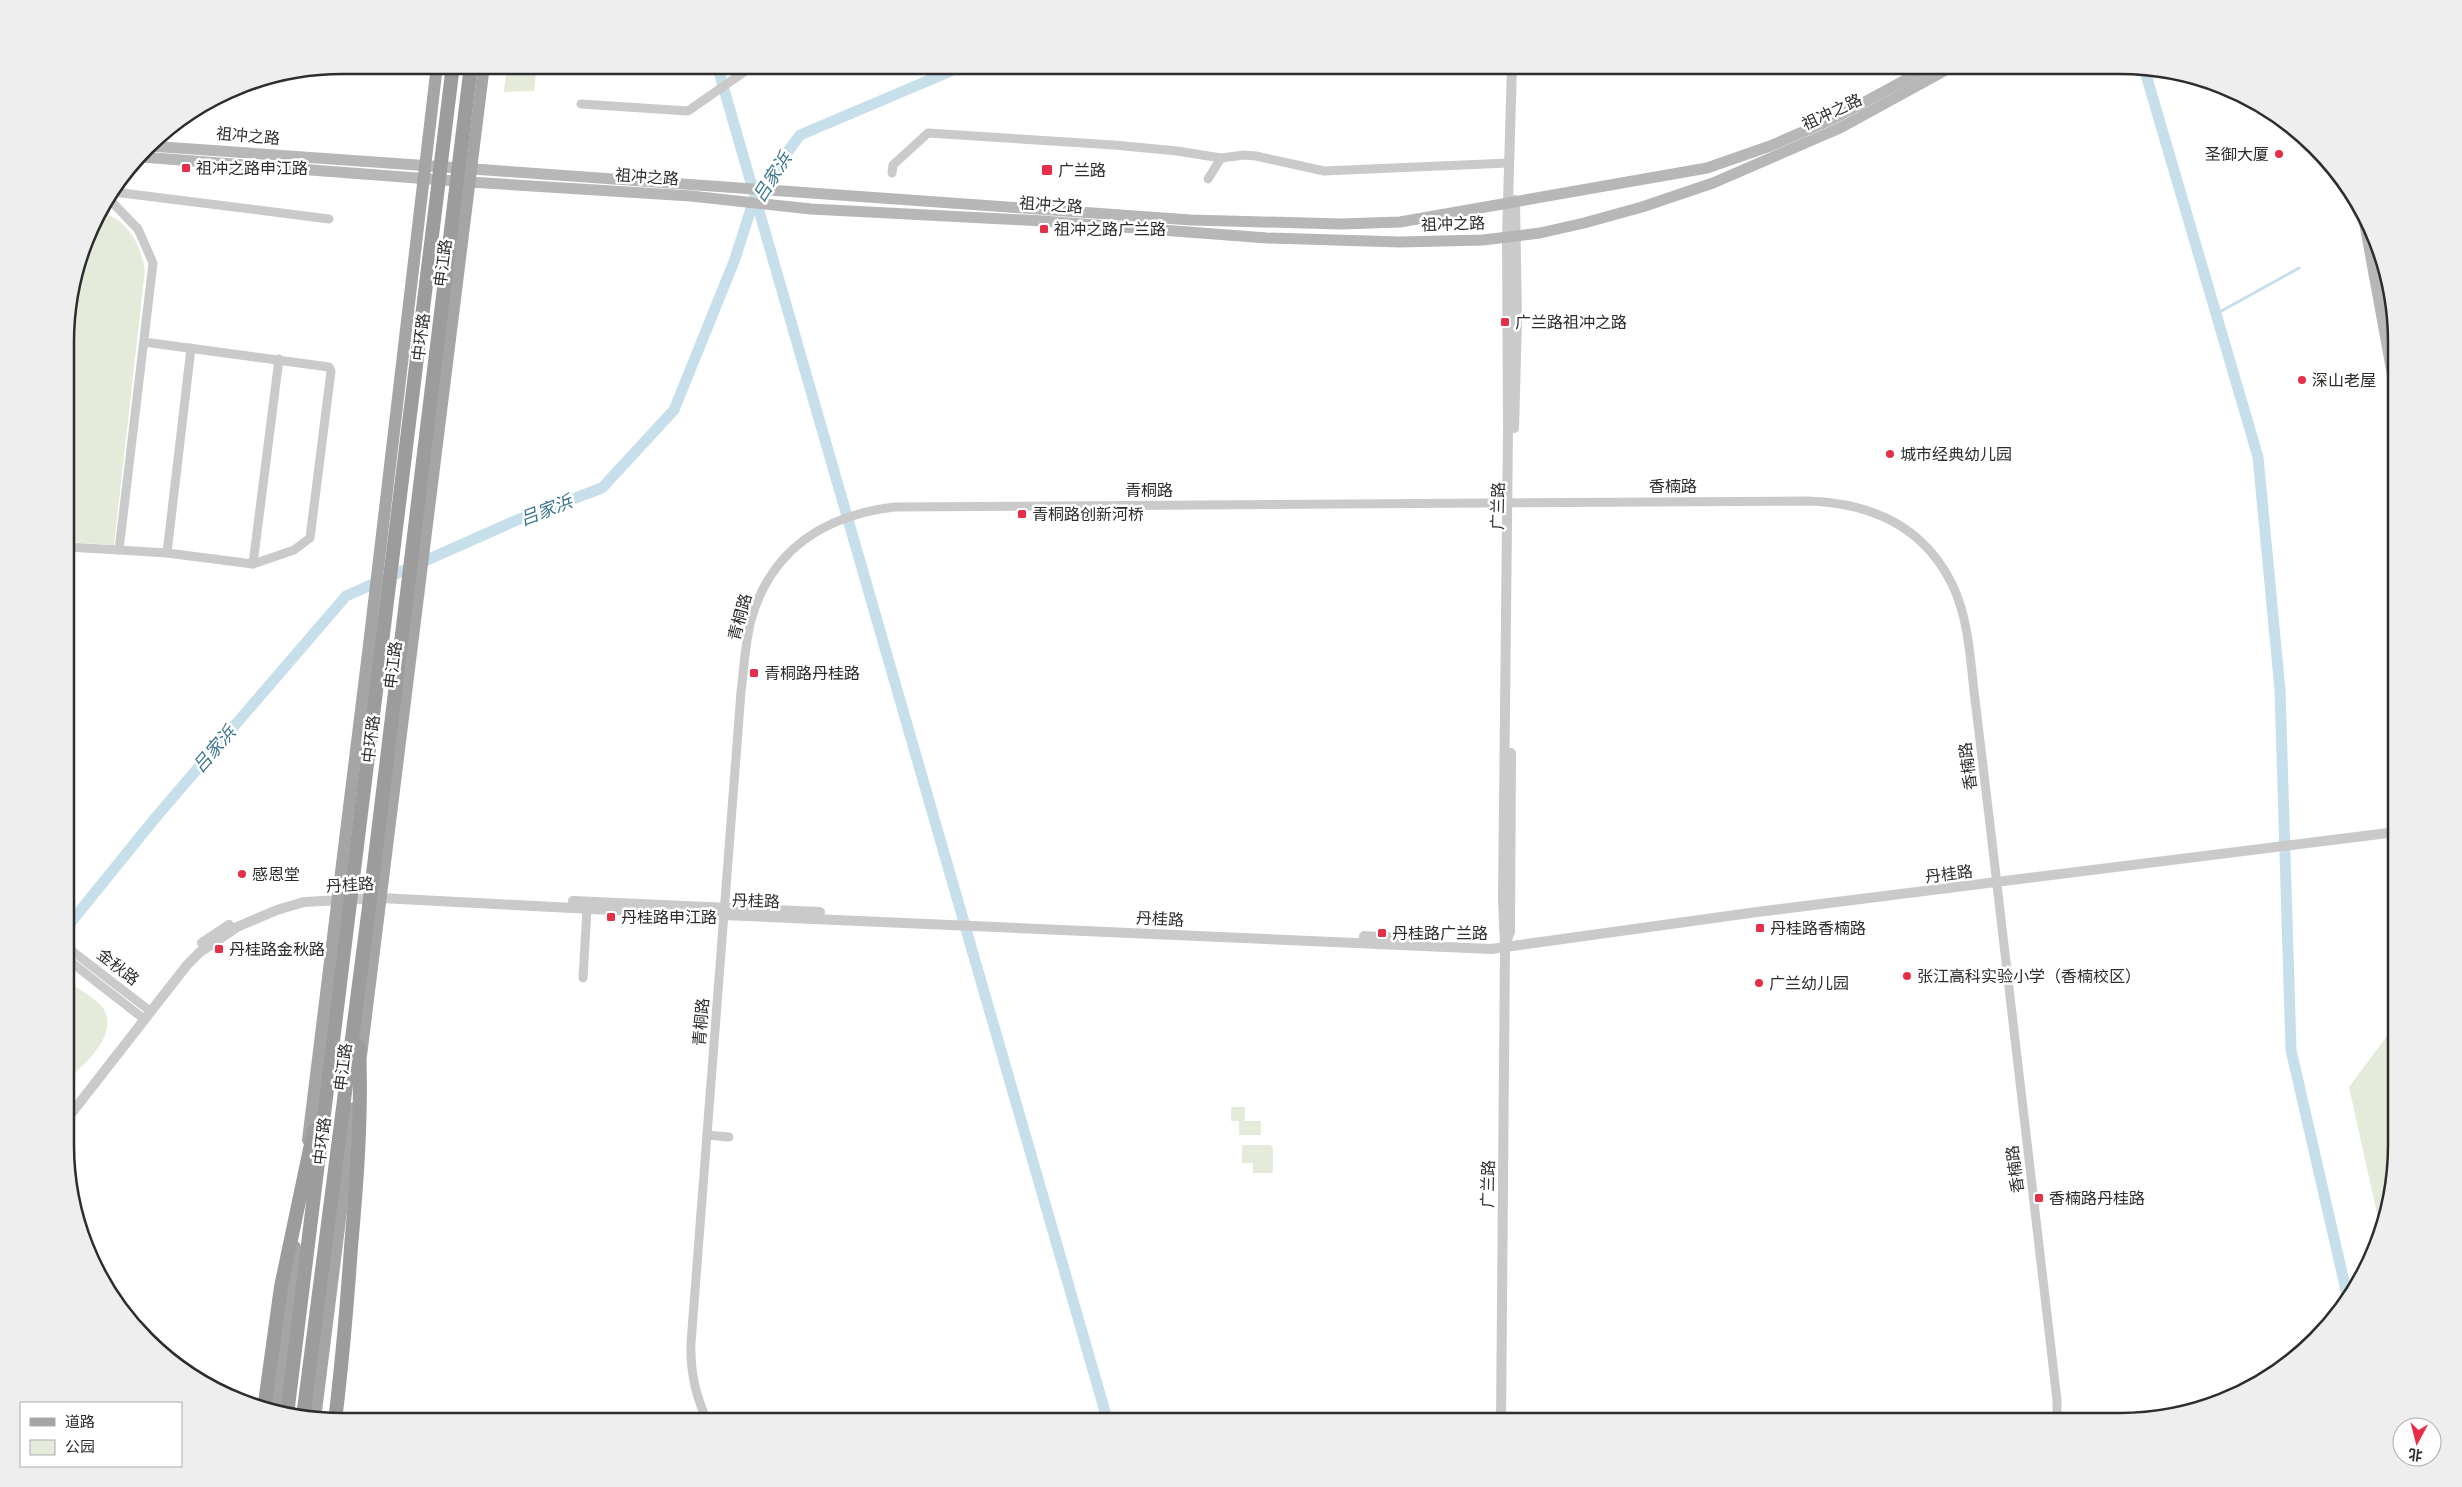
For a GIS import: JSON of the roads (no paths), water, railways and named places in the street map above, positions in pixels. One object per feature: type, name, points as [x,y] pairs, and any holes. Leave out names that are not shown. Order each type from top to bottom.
[{"type":"highway","name":"中环路","points":[[288,1408],[452,74]]},
{"type":"highway","name":"中环路","points":[[303,1410],[370,908],[471,74]]},
{"type":"highway","points":[[336,1413],[345,1333],[360,1114],[357,1006]]},
{"type":"highway","points":[[265,1402],[281,1287],[331,1053]]},
{"type":"main road","name":"申江路","points":[[275,1405],[369,645],[436,74]]},
{"type":"main road","name":"申江路","points":[[316,1412],[382,894],[483,74]]},
{"type":"main road","name":"祖冲之路","points":[[147,157],[693,190],[815,194],[1191,220],[1341,224],[1400,222],[1707,168],[1770,146],[1835,118],[1916,74]]},
{"type":"main road","name":"祖冲之路","points":[[693,190],[811,209],[1043,221],[1268,238],[1400,242],[1483,240],[1540,233],[1642,207],[1713,183],[1840,128],[1939,74]]},
{"type":"main road","name":"祖冲之路","points":[[158,147],[423,173]]},
{"type":"main road","points":[[2367,237],[2388,350]]},
{"type":"street","points":[[581,104],[688,111],[743,74]]},
{"type":"street","name":"广兰路","points":[[1512,74],[1509,163],[1512,202]]},
{"type":"street","name":"广兰路","points":[[1501,1413],[1505,946],[1510,932],[1511,899],[1510,502],[1517,321],[1512,202],[1517,74]]},
{"type":"street","points":[[892,174],[893,165],[928,133],[1114,145],[1177,151],[1220,158],[1244,155],[1256,156],[1324,171],[1509,163]]},
{"type":"street","points":[[1208,179],[1220,158]]},
{"type":"street","points":[[119,193],[329,219]]},
{"type":"street","points":[[113,203],[138,229],[153,263],[119,550]]},
{"type":"street","points":[[74,547],[168,553],[253,564],[294,550],[310,538],[331,371],[329,367],[144,342]]},
{"type":"street","points":[[168,553],[191,348]]},
{"type":"street","points":[[253,564],[279,359]]},
{"type":"street","name":"青桐路","points":[[704,1413],[696,1394],[690,1362],[741,692],[751,621],[757,600],[780,563],[796,546],[830,523],[867,510],[905,506],[1510,502]]},
{"type":"street","name":"香楠路","points":[[1510,502],[1831,502],[1852,505],[1875,512],[1911,534],[1926,548],[1951,582],[1965,622],[1997,883],[2056,1413]]},
{"type":"street","name":"丹桂路","points":[[74,1109],[183,961],[213,934],[234,921],[255,911],[297,897],[382,894],[1491,950],[1505,946],[2388,833]]},
{"type":"street","name":"丹桂路","points":[[382,894],[587,909],[725,911]]},
{"type":"street","points":[[583,978],[587,909]]},
{"type":"street","name":"金秋路","points":[[74,952],[144,1013]]},
{"type":"street","name":"金秋路","points":[[74,964],[144,1013]]},
{"type":"street","name":"丹桂路","points":[[74,1101],[144,1013]]},
{"type":"street","points":[[707,1135],[729,1137]]},
{"type":"waterway","points":[[720,74],[1105,1413]]},
{"type":"waterway","name":"吕家浜","points":[[74,918],[156,817],[346,596],[517,520],[602,488],[674,410],[735,259],[755,196],[800,135],[944,74]]},
{"type":"waterway","points":[[2146,75],[2258,457],[2280,690],[2291,1050],[2346,1289]]},
{"type":"waterway","points":[[2216,314],[2299,268]]},
{"type":"place","name":"圣御大厦","points":[[2279,154]]},
{"type":"place","name":"祖冲之路申江路","points":[[186,168]]},
{"type":"place","name":"广兰路","points":[[1047,170]]},
{"type":"place","name":"祖冲之路广兰路","points":[[1044,229]]},
{"type":"place","name":"广兰路祖冲之路","points":[[1505,322]]},
{"type":"place","name":"深山老屋","points":[[2302,380]]},
{"type":"place","name":"城市经典幼儿园","points":[[1890,454]]},
{"type":"place","name":"青桐路创新河桥","points":[[1022,514]]},
{"type":"place","name":"青桐路丹桂路","points":[[754,673]]},
{"type":"place","name":"感恩堂","points":[[242,874]]},
{"type":"place","name":"丹桂路申江路","points":[[611,917]]},
{"type":"place","name":"丹桂路香楠路","points":[[1760,928]]},
{"type":"place","name":"丹桂路广兰路","points":[[1382,933]]},
{"type":"place","name":"丹桂路金秋路","points":[[219,949]]},
{"type":"place","name":"张江高科实验小学（香楠校区）","points":[[1907,976]]},
{"type":"place","name":"广兰幼儿园","points":[[1759,983]]},
{"type":"place","name":"香楠路丹桂路","points":[[2039,1198]]}]
